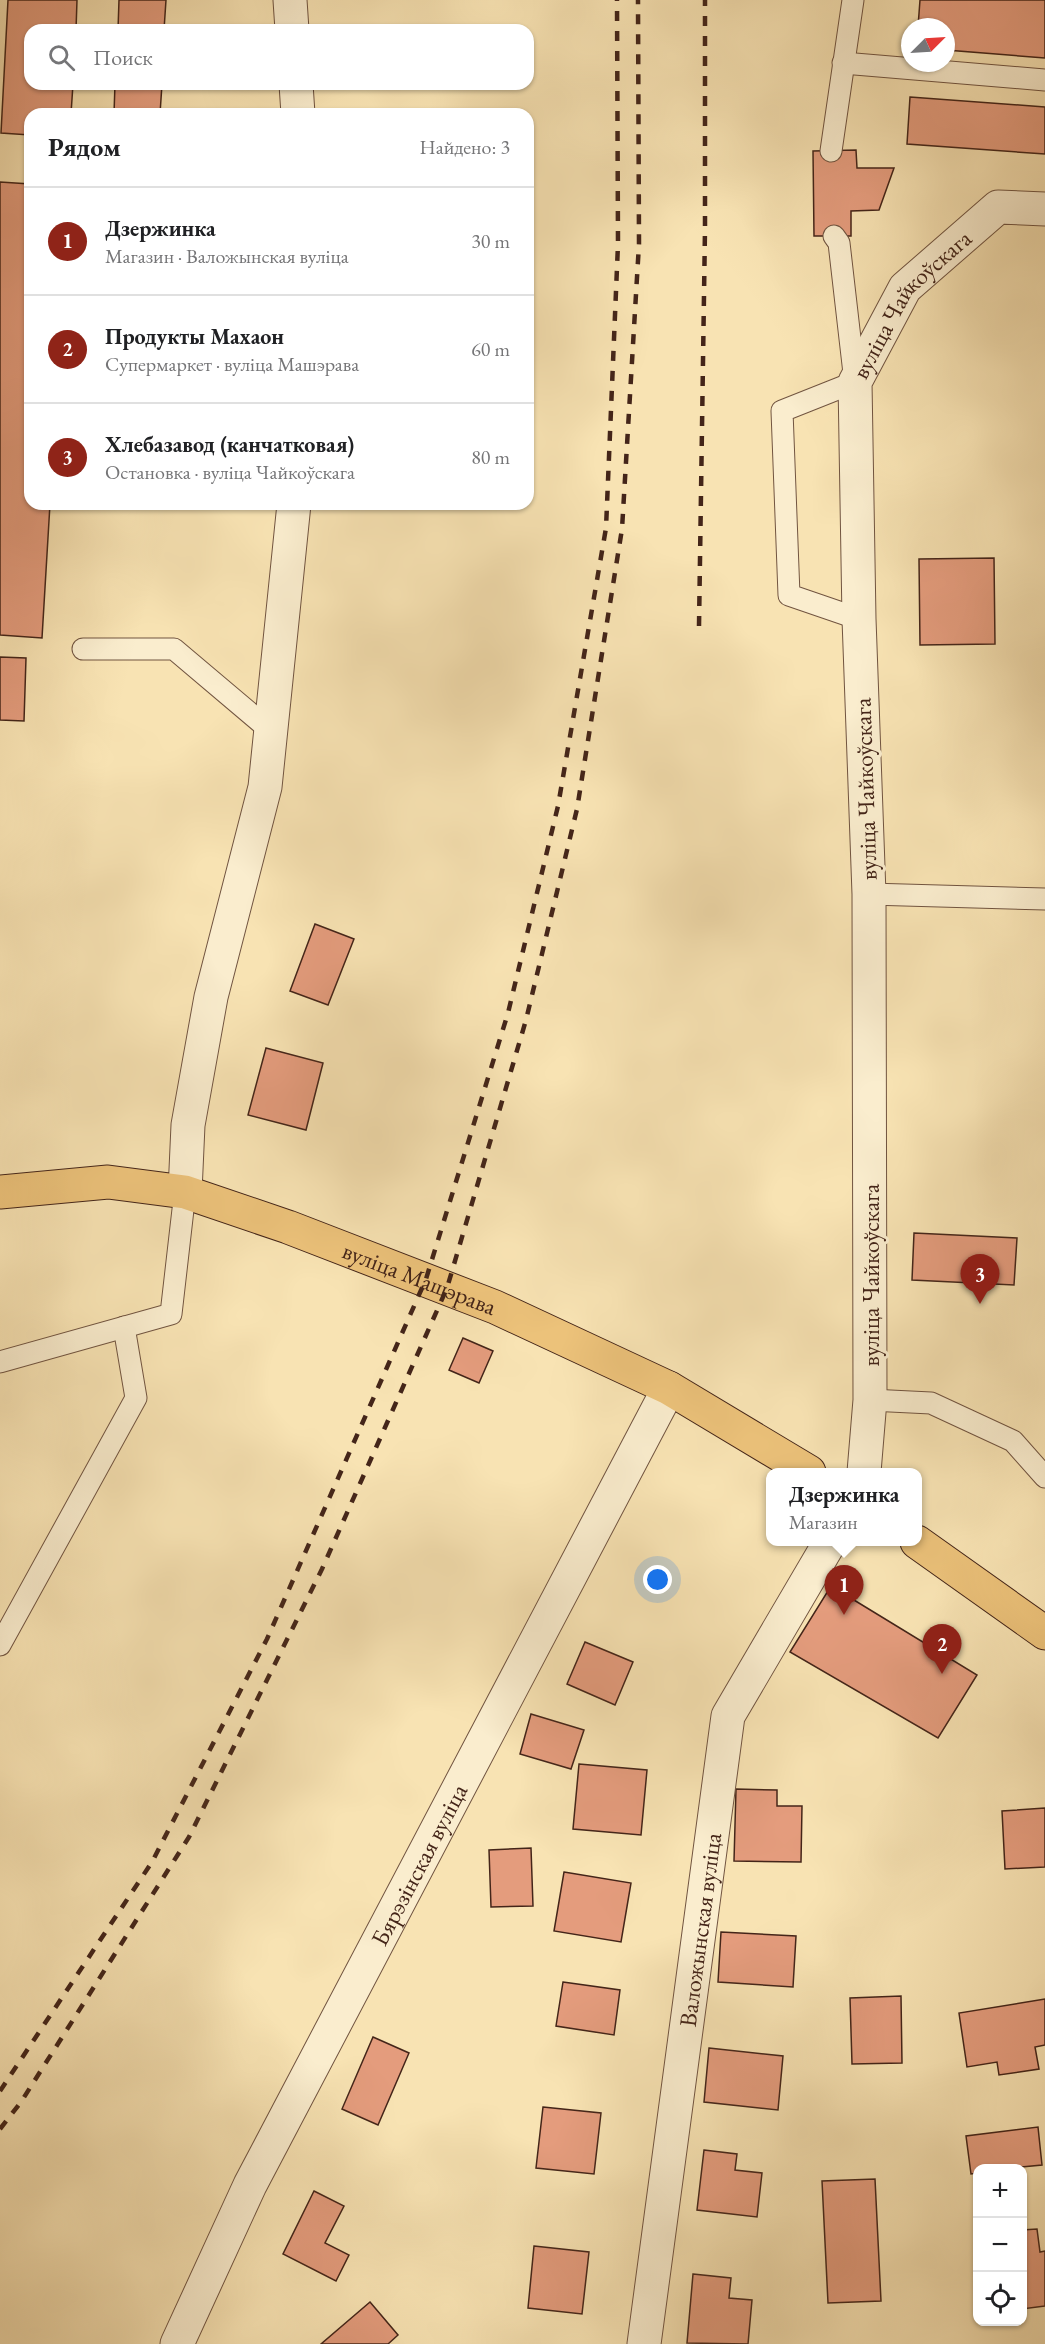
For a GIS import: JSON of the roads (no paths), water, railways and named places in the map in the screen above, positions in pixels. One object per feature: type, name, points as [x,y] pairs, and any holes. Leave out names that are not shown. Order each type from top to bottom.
[{"type":"main road","name":"вуліца Машэрава","points":[[0,1192],[108,1182],[185,1192],[288,1227],[495,1307],[669,1388],[801,1468]]},
{"type":"main road","points":[[922,1546],[1045,1633]]},
{"type":"street","points":[[290,0],[292,24]]},
{"type":"street","points":[[296,90],[298,108]]},
{"type":"street","name":"вуліца Чайкоўскага","points":[[864,1468],[870,1400],[869,894],[859,619],[855,382],[905,288],[998,207],[1045,209]]},
{"type":"street","points":[[185,1192],[188,1125],[211,998],[265,786],[293,510]]},
{"type":"street","name":"Бярэзінская вуліца","points":[[184,2340],[250,2185],[669,1388]]},
{"type":"street","name":"Валожынская вуліца","points":[[644,2344],[728,1716],[828,1546]]},
{"type":"lane","points":[[831,151],[853,0]]},
{"type":"lane","points":[[843,63],[1045,80]]},
{"type":"lane","points":[[834,236],[839,243],[855,382],[782,411],[789,594],[859,619]]},
{"type":"lane","points":[[83,650],[174,648],[271,731]]},
{"type":"lane","points":[[869,894],[1045,899]]},
{"type":"lane","points":[[0,1362],[171,1314],[185,1192]]},
{"type":"lane","points":[[0,1645],[136,1398],[124,1327]]},
{"type":"lane","points":[[870,1400],[931,1402],[1013,1441],[1045,1477]]},
{"type":"railway","points":[[0,2091],[152,1862],[267,1639],[426,1279],[508,1013],[558,806],[606,528],[618,244],[617,0]]},
{"type":"railway","points":[[0,2129],[21,2102],[189,1837],[322,1569],[447,1288],[526,1020],[577,809],[622,529],[639,244],[638,0]]},
{"type":"railway","points":[[699,626],[705,229],[705,0]]},
{"type":"place","name":"Хлебазавод (канчатковая)","points":[[980,1304]]},
{"type":"place","name":"Дзержинка","points":[[844,1615]]},
{"type":"place","name":"Продукты Махаон","points":[[942,1674]]}]
